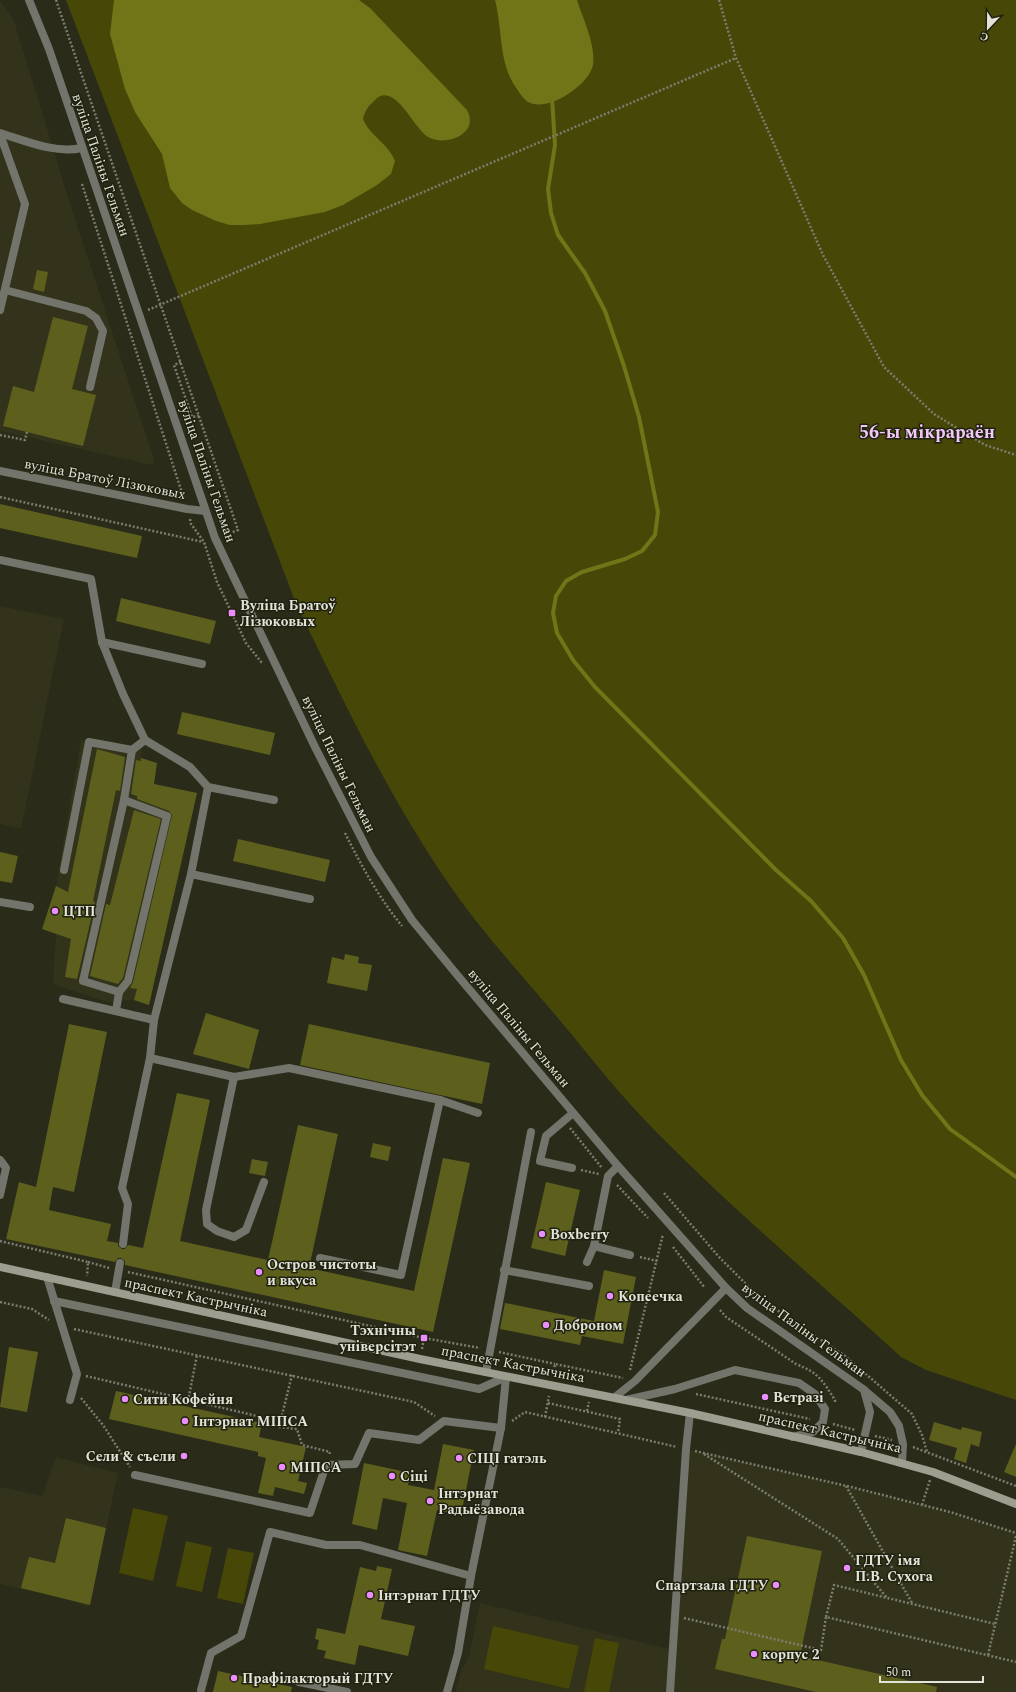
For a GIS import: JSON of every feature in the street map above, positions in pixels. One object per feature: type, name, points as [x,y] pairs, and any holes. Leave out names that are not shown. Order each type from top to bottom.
[{"type":"main road","name":"праспект Кастрычніка","points":[[0,1267],[506,1377],[615,1397],[690,1413],[861,1452],[933,1472],[1016,1504]]},
{"type":"street","name":"вуліца Паліны Гельман","points":[[30,0],[215,538],[315,747],[371,856],[412,920],[618,1166],[726,1288],[747,1308],[864,1389],[890,1412],[899,1426],[903,1444],[902,1463]]},
{"type":"street","points":[[0,134],[54,148],[72,151],[82,148]]},
{"type":"street","points":[[0,134],[25,204],[0,310]]},
{"type":"street","points":[[5,290],[86,311],[96,318],[103,331],[90,386]]},
{"type":"street","name":"вуліца Братоў Лізюковых","points":[[0,471],[187,509],[205,511]]},
{"type":"street","points":[[0,560],[91,579],[102,642],[123,694],[146,740],[190,767],[208,787],[274,800]]},
{"type":"street","points":[[102,642],[202,664]]},
{"type":"street","points":[[119,992],[83,981],[124,800],[132,750],[146,740]]},
{"type":"street","points":[[64,870],[89,742],[132,750]]},
{"type":"street","points":[[123,1244],[128,1204],[122,1188],[150,1058],[154,1020],[191,874],[208,787]]},
{"type":"street","points":[[116,1011],[119,992],[128,981],[167,816],[124,800]]},
{"type":"street","points":[[191,874],[310,899]]},
{"type":"street","points":[[0,902],[30,907]]},
{"type":"street","points":[[63,1000],[154,1020]]},
{"type":"street","points":[[150,1058],[234,1077],[289,1068],[440,1100],[478,1113]]},
{"type":"street","points":[[234,1077],[206,1210],[207,1224],[217,1232],[234,1237],[246,1230],[264,1182]]},
{"type":"street","points":[[320,1258],[401,1275],[440,1100]]},
{"type":"street","points":[[572,1168],[540,1161],[546,1136],[573,1113]]},
{"type":"street","points":[[486,1372],[531,1132]]},
{"type":"street","points":[[0,1160],[6,1168],[0,1195]]},
{"type":"street","points":[[587,1262],[594,1246],[608,1176],[618,1166]]},
{"type":"street","points":[[594,1246],[630,1254]]},
{"type":"street","points":[[114,1292],[119,1267]]},
{"type":"street","points":[[504,1270],[589,1286]]},
{"type":"street","points":[[47,1277],[77,1374],[70,1400]]},
{"type":"street","points":[[615,1397],[726,1288]]},
{"type":"street","points":[[54,1301],[479,1389],[506,1377],[501,1428],[471,1576],[458,1653],[446,1692]]},
{"type":"street","points":[[626,1400],[676,1389],[735,1370],[799,1383],[815,1394],[825,1409],[823,1422],[813,1432],[793,1437]]},
{"type":"street","name":"вуліца Паліны Гельман","points":[[861,1452],[870,1412],[864,1389]]},
{"type":"street","points":[[670,1692],[686,1449],[690,1413]]},
{"type":"street","points":[[135,1475],[310,1513],[326,1464],[355,1464],[369,1433],[419,1440],[444,1421],[501,1428]]},
{"type":"street","points":[[201,1690],[211,1653],[241,1636],[270,1532],[326,1545],[360,1545],[471,1576]]},
{"type":"street","points":[[299,1682],[348,1692]]},
{"type":"path","points":[[0,497],[204,542],[238,530],[56,0]]},
{"type":"path","points":[[719,0],[736,58],[822,255],[884,367],[934,414],[985,445],[1016,455]]},
{"type":"path","points":[[138,314],[736,58]]},
{"type":"path","points":[[81,181],[191,524],[204,542],[217,582],[246,643]]},
{"type":"path","points":[[180,362],[174,365],[192,417],[200,416]]},
{"type":"path","points":[[0,435],[25,440],[27,432]]},
{"type":"path","points":[[572,1168],[608,1176]]},
{"type":"path","points":[[664,1193],[719,1257],[750,1288],[781,1313],[845,1356],[912,1414],[922,1435],[927,1452]]},
{"type":"path","points":[[88,1262],[119,1267],[424,1338],[490,1350],[632,1380],[663,1234]]},
{"type":"path","points":[[630,1254],[657,1261]]},
{"type":"path","points":[[0,1302],[32,1309],[61,1326],[414,1402],[444,1421]]},
{"type":"path","points":[[720,1310],[726,1317],[796,1364]]},
{"type":"path","points":[[188,1401],[197,1355]]},
{"type":"path","points":[[545,1417],[555,1364]]},
{"type":"path","points":[[77,1374],[257,1416],[279,1427],[297,1429],[302,1445],[330,1452],[326,1464]]},
{"type":"path","points":[[279,1427],[292,1375]]},
{"type":"path","points":[[73,1388],[103,1425],[135,1475]]},
{"type":"path","points":[[676,1389],[866,1433],[927,1452],[1016,1486]]},
{"type":"path","points":[[548,1403],[620,1419],[618,1433]]},
{"type":"path","points":[[501,1428],[525,1412],[846,1486],[950,1512],[1016,1535],[988,1655]]},
{"type":"path","points":[[702,1453],[838,1540],[887,1598]]},
{"type":"path","points":[[846,1486],[912,1604]]},
{"type":"path","points":[[676,1616],[821,1650],[826,1618],[834,1585],[995,1624]]},
{"type":"path","points":[[826,1618],[1016,1662]]},
{"type":"shaded area","points":[[66,0],[1016,0],[1016,1400],[926,1370],[901,1357],[736,1209],[672,1148],[629,1103],[493,942],[444,877],[383,777],[295,601]]},
{"type":"shaded area","points":[[114,0],[359,0],[370,8],[467,110],[470,118],[469,126],[465,132],[452,139],[435,140],[422,132],[396,100],[389,96],[381,96],[368,107],[363,119],[370,130],[388,149],[395,161],[391,174],[377,185],[343,205],[325,212],[260,224],[230,225],[216,221],[192,210],[182,203],[170,188],[162,154],[135,112],[125,89],[110,34]]},
{"type":"shaded area","points":[[495,0],[577,0],[593,49],[593,65],[590,73],[584,81],[566,95],[546,104],[528,102],[520,93],[508,74],[503,53]]},
{"type":"shaded area","points":[[0,1],[14,21],[72,210],[154,459],[152,465],[0,431]]},
{"type":"shaded area","points":[[0,606],[64,619],[21,829],[0,824]]},
{"type":"shaded area","points":[[81,740],[142,747],[141,758],[157,763],[154,784],[197,793],[149,1005],[134,1000],[107,1002],[53,984],[56,934],[68,892],[56,886]]},
{"type":"shaded area","name":"ГДТУ імя П.В. Сухога","points":[[686,1449],[922,1505],[1016,1533],[1016,1692],[456,1692],[461,1670],[469,1657],[480,1603],[673,1650]]},
{"type":"shaded area","points":[[56,1457],[118,1473],[89,1607],[72,1601],[0,1584],[0,1487],[42,1496]]},
{"type":"shaded area","points":[[133,1508],[168,1516],[153,1581],[119,1573]]},
{"type":"shaded area","points":[[186,1541],[212,1547],[202,1592],[176,1586]]},
{"type":"shaded area","points":[[228,1548],[254,1553],[243,1604],[217,1598]]},
{"type":"shaded area","points":[[493,1626],[579,1646],[569,1689],[484,1669]]},
{"type":"shaded area","points":[[595,1638],[619,1643],[609,1692],[584,1692]]},
{"type":"building","points":[[37,270],[48,272],[44,292],[33,289]]},
{"type":"building","points":[[53,317],[88,326],[72,389],[96,395],[83,446],[3,426],[13,386],[34,392]]},
{"type":"building","points":[[0,504],[142,536],[137,558],[0,528]]},
{"type":"building","points":[[121,598],[216,621],[210,644],[116,621]]},
{"type":"building","points":[[182,712],[275,733],[270,755],[177,734]]},
{"type":"building","points":[[97,749],[125,757],[120,791],[116,790],[93,901],[95,902],[77,979],[65,977],[71,939],[42,929],[56,886],[68,892]]},
{"type":"building","points":[[141,758],[157,763],[154,784],[197,793],[149,1005],[134,1000],[137,989],[130,988],[133,982],[172,815],[169,811],[137,799],[137,796],[131,794],[136,760],[141,761]]},
{"type":"building","points":[[134,810],[161,819],[123,978],[118,984],[90,976],[106,904],[110,905]]},
{"type":"building","points":[[238,839],[330,860],[325,882],[233,861]]},
{"type":"building","points":[[0,852],[18,856],[12,883],[0,881]]},
{"type":"building","points":[[345,954],[359,957],[358,963],[372,965],[367,991],[327,983],[332,957],[344,960]]},
{"type":"building","points":[[206,1013],[259,1030],[249,1069],[193,1054]]},
{"type":"building","points":[[69,1024],[107,1032],[74,1192],[53,1187],[49,1210],[111,1224],[107,1241],[118,1243],[118,1246],[122,1249],[125,1249],[128,1245],[143,1248],[177,1093],[210,1100],[180,1241],[268,1260],[298,1125],[338,1134],[309,1268],[414,1291],[443,1158],[470,1163],[433,1332],[125,1265],[125,1261],[121,1258],[118,1258],[115,1262],[6,1239],[19,1182],[36,1187]]},
{"type":"building","points":[[309,1024],[490,1063],[482,1104],[300,1065]]},
{"type":"building","points":[[373,1143],[391,1147],[388,1161],[370,1157]]},
{"type":"building","points":[[252,1159],[268,1162],[265,1176],[249,1173]]},
{"type":"building","points":[[546,1182],[580,1190],[565,1256],[531,1248]]},
{"type":"building","points":[[604,1270],[636,1277],[623,1344],[582,1336],[580,1345],[500,1329],[505,1303],[594,1321]]},
{"type":"building","points":[[9,1347],[38,1352],[27,1412],[0,1407]]},
{"type":"building","name":"Інтэрнат МІПСА","points":[[116,1391],[262,1423],[259,1437],[306,1447],[298,1481],[307,1483],[304,1494],[275,1487],[273,1496],[258,1493],[266,1458],[258,1456],[258,1452],[109,1419]]},
{"type":"building","points":[[934,1422],[961,1430],[962,1427],[982,1432],[979,1447],[971,1444],[966,1463],[954,1459],[957,1448],[929,1440]]},
{"type":"building","name":"Інтэрнат Радыёзавода","points":[[443,1444],[474,1450],[461,1515],[437,1510],[427,1556],[398,1550],[407,1503],[383,1498],[377,1530],[352,1524],[364,1463],[411,1473],[408,1485],[434,1490]]},
{"type":"building","points":[[1016,1444],[1016,1477],[1004,1472]]},
{"type":"building","points":[[66,1518],[106,1528],[90,1605],[21,1588],[29,1557],[55,1563]]},
{"type":"building","points":[[747,1536],[822,1551],[800,1656],[937,1687],[936,1692],[816,1692],[715,1669],[722,1639],[725,1639]]},
{"type":"building","name":"Інтэрнат ГДТУ","points":[[377,1566],[392,1569],[381,1619],[415,1626],[408,1656],[359,1645],[355,1665],[324,1658],[326,1651],[317,1649],[319,1640],[315,1639],[317,1628],[345,1634],[360,1567],[376,1571]]},
{"type":"building","name":"Прафілакторый ГДТУ","points":[[218,1671],[292,1687],[291,1692],[213,1692]]},
{"type":"waterway","points":[[552,98],[555,145],[548,189],[551,213],[558,235],[585,273],[605,311],[624,366],[639,417],[658,512],[655,535],[642,551],[625,559],[582,572],[566,581],[556,596],[553,613],[557,633],[573,660],[595,687],[776,870],[811,901],[843,938],[864,975],[901,1060],[922,1095],[950,1129],[1016,1177]]},
{"type":"place","name":"Вуліца Братоў Лізюковых","points":[[232,613]]},
{"type":"place","name":"ЦТП","points":[[55,911]]},
{"type":"place","name":"Boxberry","points":[[542,1234]]},
{"type":"place","name":"Остров чистоты и вкуса","points":[[259,1272]]},
{"type":"place","name":"Копеечка","points":[[610,1296]]},
{"type":"place","name":"Доброном","points":[[546,1325]]},
{"type":"place","name":"Тэхнічны універсітэт","points":[[424,1338]]},
{"type":"place","name":"Ветразі","points":[[765,1397]]},
{"type":"place","name":"Сити Кофейня","points":[[125,1399]]},
{"type":"place","name":"Інтэрнат МІПСА","points":[[185,1421]]},
{"type":"place","name":"Сели & съели","points":[[184,1456]]},
{"type":"place","name":"СІЦІ гатэль","points":[[459,1458]]},
{"type":"place","name":"МІПСА","points":[[282,1467]]},
{"type":"place","name":"Сіці","points":[[392,1476]]},
{"type":"place","name":"Інтэрнат Радыёзавода","points":[[430,1501]]},
{"type":"place","name":"ГДТУ імя П.В. Сухога","points":[[847,1568]]},
{"type":"place","name":"Спартзала ГДТУ","points":[[776,1585]]},
{"type":"place","name":"Інтэрнат ГДТУ","points":[[370,1595]]},
{"type":"place","name":"корпус 2","points":[[754,1654]]},
{"type":"place","name":"Прафілакторый ГДТУ","points":[[234,1678]]},
{"type":"district","name":"56-ы мікрараён","points":[[927,432]]}]
